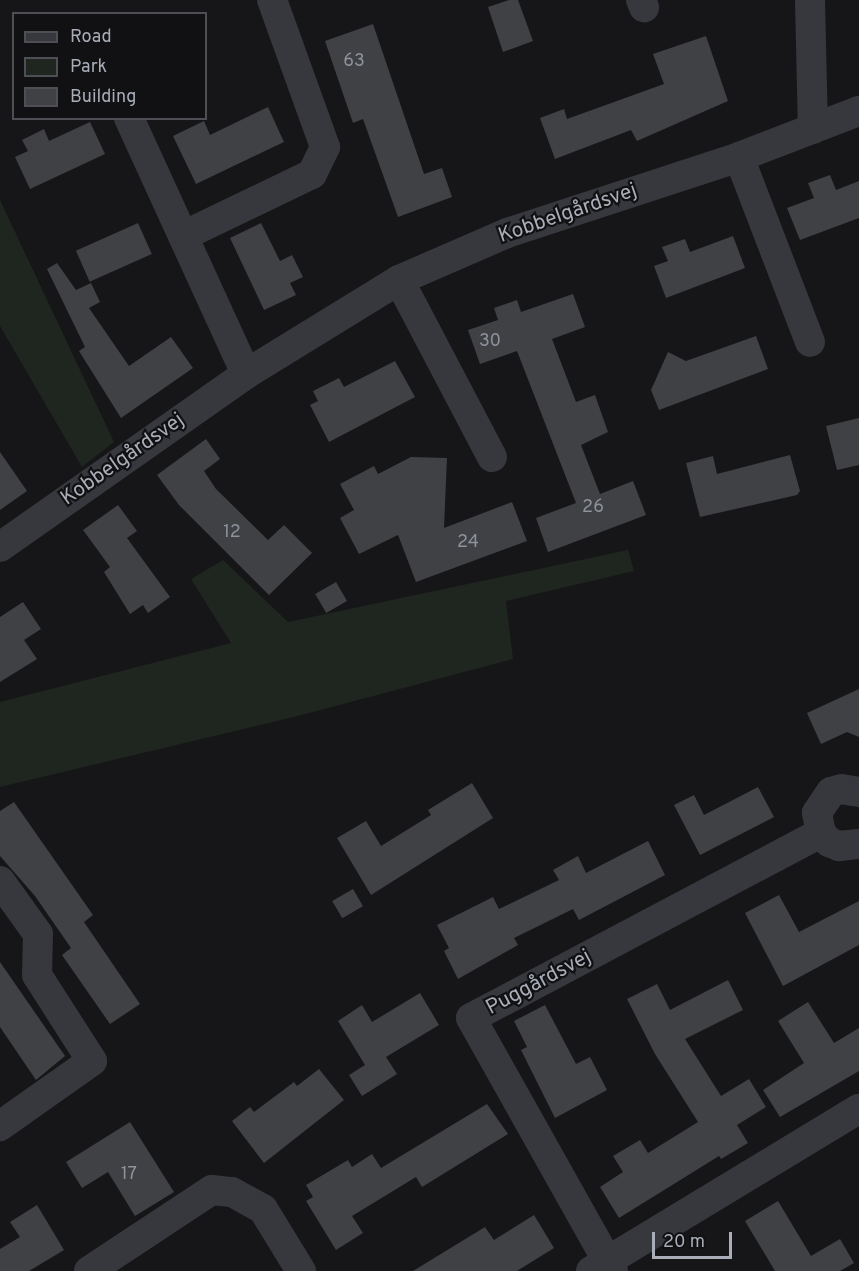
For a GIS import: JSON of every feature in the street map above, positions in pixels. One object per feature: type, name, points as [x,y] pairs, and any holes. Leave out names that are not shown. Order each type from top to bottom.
[{"type":"street","points":[[183,236],[312,174],[325,147],[272,0]]},
{"type":"street","points":[[810,0],[813,129]]},
{"type":"street","name":"Kobbelgårdsvej","points":[[0,547],[246,374],[399,280],[507,233],[739,157],[859,111]]},
{"type":"street","points":[[130,120],[246,374]]},
{"type":"street","points":[[739,157],[810,342]]},
{"type":"street","points":[[399,280],[492,457]]},
{"type":"street","points":[[859,792],[841,789],[827,795],[817,813],[821,833],[838,846],[859,844]]},
{"type":"street","name":"Puggårdsvej","points":[[821,833],[471,1018],[604,1267],[859,1109]]},
{"type":"street","points":[[0,881],[38,934],[37,975],[92,1061],[0,1126]]},
{"type":"street","points":[[89,1271],[212,1190],[232,1192],[263,1209],[301,1271]]},
{"type":"green space","points":[[0,200],[114,442],[82,467],[0,326]]},
{"type":"green space","points":[[628,550],[634,571],[506,601],[513,659],[298,716],[0,787],[0,702],[231,643],[191,579],[223,560],[288,622]]},
{"type":"building","points":[[509,0],[518,0],[533,41],[503,52],[488,7]]},
{"type":"building","points":[[373,24],[424,174],[442,168],[452,197],[398,217],[363,119],[353,123],[325,41]]},
{"type":"building","points":[[706,36],[728,101],[637,141],[631,130],[555,159],[540,118],[564,109],[567,119],[664,84],[653,54]]},
{"type":"building","points":[[268,107],[284,142],[196,184],[173,136],[204,121],[210,135]]},
{"type":"building","points":[[90,122],[105,154],[30,189],[15,157],[28,151],[22,140],[44,129],[49,141]]},
{"type":"building","points":[[830,175],[836,190],[859,181],[859,218],[800,240],[787,208],[814,198],[808,183]]},
{"type":"building","points":[[138,223],[152,254],[90,282],[76,251]]},
{"type":"building","points":[[261,223],[280,261],[292,255],[303,277],[290,283],[296,295],[264,310],[230,238]]},
{"type":"building","points":[[733,236],[745,268],[666,298],[654,266],[668,261],[662,247],[685,239],[690,252]]},
{"type":"building","points":[[57,263],[76,290],[91,283],[100,302],[89,308],[129,366],[171,337],[193,368],[121,418],[79,351],[85,347],[47,269]]},
{"type":"building","points":[[573,294],[585,327],[552,339],[576,402],[595,395],[608,432],[581,445],[600,494],[633,481],[646,515],[548,552],[536,518],[576,503],[517,351],[480,364],[468,330],[498,320],[494,308],[517,300],[521,312]]},
{"type":"building","points":[[756,336],[768,369],[659,410],[651,390],[668,352],[686,361]]},
{"type":"building","points":[[395,361],[415,397],[329,442],[310,405],[318,401],[313,391],[339,378],[344,387]]},
{"type":"building","points":[[859,418],[859,465],[837,470],[826,426]]},
{"type":"building","points":[[206,439],[220,459],[204,471],[216,489],[268,540],[284,525],[312,553],[269,595],[179,505],[157,475]]},
{"type":"building","points":[[0,452],[27,491],[0,510]]},
{"type":"building","points":[[790,455],[800,491],[797,495],[700,517],[686,463],[713,456],[717,474]]},
{"type":"building","points":[[411,457],[447,458],[444,528],[512,502],[527,541],[416,582],[398,535],[359,554],[340,518],[354,510],[340,484],[374,466],[378,474]]},
{"type":"building","points":[[118,505],[137,531],[127,538],[170,597],[148,613],[143,605],[130,614],[104,572],[110,567],[83,530]]},
{"type":"building","points":[[336,582],[347,601],[326,613],[315,594]]},
{"type":"building","points":[[23,602],[41,629],[24,640],[37,659],[0,682],[0,617]]},
{"type":"building","points":[[859,689],[859,737],[847,732],[821,744],[807,713]]},
{"type":"building","points":[[472,783],[493,818],[371,895],[337,838],[366,821],[381,846],[431,815],[428,810]]},
{"type":"building","points":[[758,787],[774,817],[700,855],[674,805],[694,795],[704,815]]},
{"type":"building","points":[[14,802],[93,915],[84,922],[140,1004],[110,1024],[62,955],[71,948],[35,896],[0,856],[0,811]]},
{"type":"building","points":[[648,841],[665,875],[579,920],[573,909],[514,938],[518,945],[458,979],[444,951],[449,948],[437,925],[493,897],[499,909],[559,880],[553,870],[578,856],[586,873]]},
{"type":"building","points":[[353,889],[363,906],[342,918],[332,901]]},
{"type":"building","points":[[779,895],[799,932],[859,901],[859,945],[783,986],[745,913]]},
{"type":"building","points":[[0,962],[65,1056],[36,1080],[0,1027]]},
{"type":"building","points":[[728,980],[743,1010],[685,1039],[721,1096],[749,1079],[766,1107],[737,1125],[748,1143],[721,1159],[719,1156],[619,1218],[600,1187],[623,1172],[613,1156],[640,1140],[648,1153],[698,1122],[655,1054],[627,999],[657,984],[670,1010]]},
{"type":"building","points":[[420,993],[439,1025],[386,1057],[397,1074],[362,1096],[349,1075],[365,1065],[338,1021],[362,1005],[372,1022]]},
{"type":"building","points":[[808,1002],[834,1043],[859,1028],[859,1071],[780,1117],[763,1090],[804,1063],[778,1021]]},
{"type":"building","points":[[545,1005],[576,1064],[590,1057],[607,1090],[555,1118],[521,1050],[527,1047],[514,1021]]},
{"type":"building","points":[[319,1069],[344,1100],[264,1163],[232,1121],[250,1107],[254,1112],[294,1082],[297,1086]]},
{"type":"building","points":[[487,1104],[508,1134],[422,1187],[416,1177],[352,1216],[363,1233],[336,1250],[306,1201],[313,1197],[306,1185],[348,1160],[352,1167],[372,1154],[381,1168]]},
{"type":"building","points":[[130,1122],[174,1192],[135,1216],[108,1172],[82,1188],[66,1162]]},
{"type":"building","points":[[778,1201],[811,1256],[840,1239],[854,1263],[840,1271],[775,1271],[745,1221]]},
{"type":"building","points":[[37,1205],[64,1250],[29,1271],[0,1271],[0,1249],[20,1237],[10,1222]]},
{"type":"building","points":[[534,1215],[554,1248],[517,1271],[413,1271],[485,1227],[494,1240]]}]
